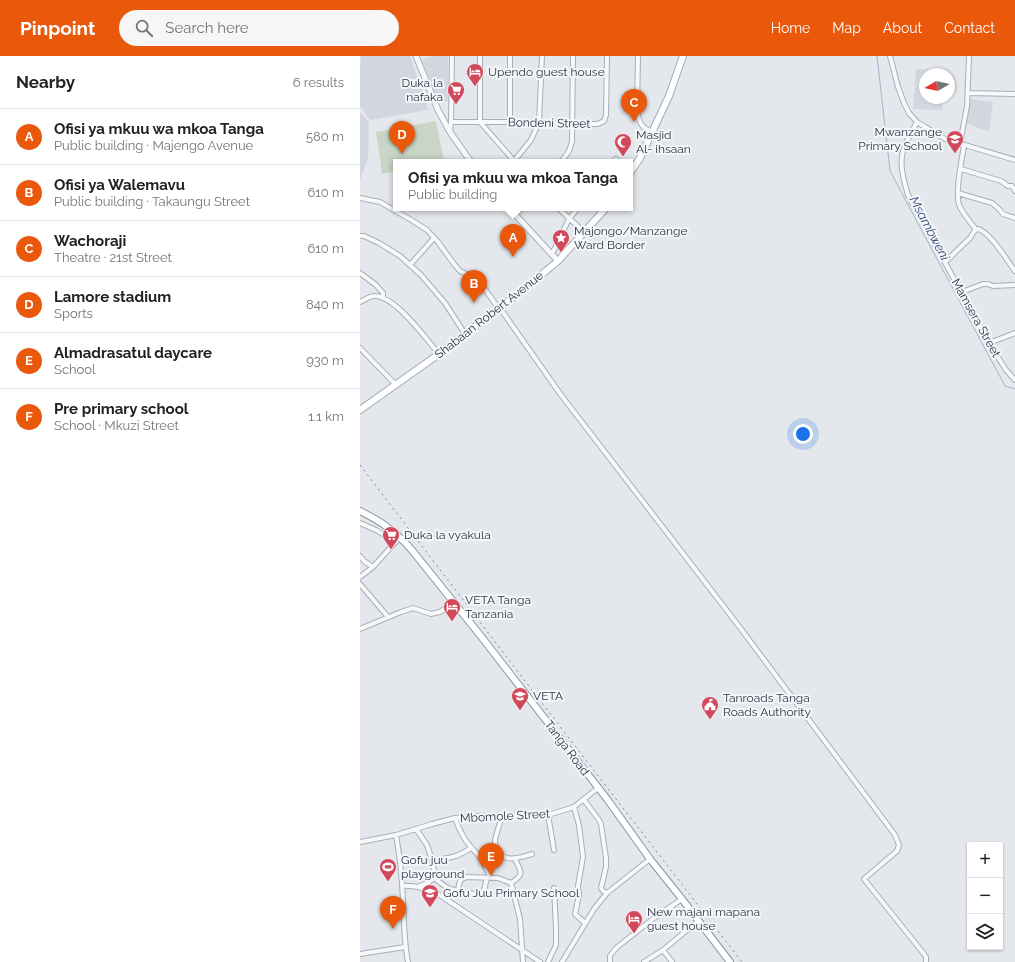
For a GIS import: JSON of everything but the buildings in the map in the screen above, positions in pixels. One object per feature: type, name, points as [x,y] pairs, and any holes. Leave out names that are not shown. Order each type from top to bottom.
[{"type":"main road","points":[[633,168],[640,158],[670,96],[683,56]]},
{"type":"main road","name":"Shabaan Robert Avenue","points":[[360,410],[439,354],[558,261],[603,211]]},
{"type":"main road","name":"Tanga Road","points":[[360,511],[385,525],[454,602],[607,799],[650,859],[730,962]]},
{"type":"street","points":[[416,56],[438,110],[450,132],[469,159]]},
{"type":"street","points":[[450,132],[452,56]]},
{"type":"street","points":[[480,56],[480,122],[513,159]]},
{"type":"street","points":[[510,56],[510,122]]},
{"type":"street","points":[[516,159],[530,140],[539,122],[542,56]]},
{"type":"street","points":[[563,159],[572,142],[573,56]]},
{"type":"street","name":"Bondeni Street","points":[[451,122],[598,124],[604,121],[606,115],[607,56]]},
{"type":"street","points":[[638,56],[637,111],[642,125],[647,130],[653,132]]},
{"type":"street","points":[[890,56],[904,103],[917,122],[944,139],[1015,160]]},
{"type":"street","points":[[969,56],[968,94],[958,193],[960,206],[975,230]]},
{"type":"street","points":[[968,94],[1015,94]]},
{"type":"street","name":"Mamsera Street","points":[[917,122],[903,150],[903,179],[908,195],[989,343],[1006,370],[1015,380]]},
{"type":"street","points":[[961,169],[1001,181],[1008,186],[1012,186],[1015,191]]},
{"type":"street","points":[[958,193],[992,203],[999,208],[1003,214],[1015,218]]},
{"type":"street","points":[[360,198],[380,202],[393,210]]},
{"type":"street","points":[[395,211],[427,230],[460,271],[480,282],[561,395],[734,620],[895,835],[900,845],[896,851],[864,879],[924,954],[926,957],[926,962]]},
{"type":"street","points":[[512,211],[558,261]]},
{"type":"street","points":[[515,215],[519,211]]},
{"type":"street","points":[[561,211],[584,232]]},
{"type":"street","points":[[552,254],[569,219],[576,211]]},
{"type":"street","points":[[975,230],[979,229],[984,231],[1015,271]]},
{"type":"street","points":[[945,262],[970,238],[975,230]]},
{"type":"street","points":[[360,236],[364,236],[379,243],[400,256],[421,275],[446,303],[465,334]]},
{"type":"street","points":[[410,265],[434,238]]},
{"type":"street","points":[[360,273],[384,293],[383,297]]},
{"type":"street","points":[[962,292],[983,284],[994,286],[1015,285]]},
{"type":"street","points":[[360,302],[373,295],[383,297],[401,310],[439,354]]},
{"type":"street","points":[[989,343],[1015,333]]},
{"type":"street","points":[[360,348],[396,384]]},
{"type":"street","points":[[360,523],[398,539],[373,567],[360,577]]},
{"type":"street","points":[[360,556],[364,561],[373,567]]},
{"type":"street","points":[[360,584],[388,617]]},
{"type":"street","points":[[360,628],[413,608],[431,614],[440,612],[454,602]]},
{"type":"street","name":"Mbomole Street","points":[[360,842],[396,835],[455,818],[477,816],[548,815],[574,807],[598,788]]},
{"type":"street","points":[[584,800],[601,824],[606,858],[606,867],[601,888],[606,894]]},
{"type":"street","points":[[574,807],[579,825],[583,857],[578,886],[579,895],[575,914],[585,923]]},
{"type":"street","points":[[548,815],[554,850]]},
{"type":"street","points":[[502,816],[495,840],[495,846],[500,855],[505,858],[515,859],[532,854]]},
{"type":"street","points":[[434,878],[446,887],[474,894],[481,893],[484,890],[489,878],[478,855],[461,834],[455,818]]},
{"type":"street","points":[[416,829],[427,845],[435,875],[434,878],[428,883],[416,886]]},
{"type":"street","points":[[396,835],[402,886],[405,947],[408,962]]},
{"type":"street","points":[[478,855],[495,846]]},
{"type":"street","points":[[432,860],[451,858],[460,855],[471,848]]},
{"type":"street","points":[[511,883],[521,876],[521,872],[515,859]]},
{"type":"street","points":[[562,962],[594,909],[606,894],[650,859]]},
{"type":"street","points":[[458,890],[460,880],[466,877],[498,878],[511,883]]},
{"type":"street","points":[[511,883],[520,918],[523,962]]},
{"type":"street","points":[[402,886],[416,886],[438,894],[540,962]]},
{"type":"street","points":[[548,962],[556,945],[554,888]]},
{"type":"street","points":[[610,962],[610,956],[616,948],[654,918],[682,899]]},
{"type":"street","points":[[644,962],[663,950],[698,921]]},
{"type":"street","points":[[360,954],[405,947]]},
{"type":"street","points":[[663,950],[672,962]]},
{"type":"shaded area","points":[[361,56],[410,56],[428,110],[370,120],[360,106]]},
{"type":"shaded area","points":[[433,56],[448,56],[448,101],[439,102],[422,61]]},
{"type":"shaded area","points":[[916,69],[919,69],[919,104],[942,104],[942,110],[913,109]]},
{"type":"shaded area","points":[[969,99],[993,102],[989,132],[966,123]]},
{"type":"shaded area","points":[[360,112],[369,122],[368,158],[360,180]]},
{"type":"green space","points":[[436,121],[443,159],[393,159],[393,172],[382,174],[376,132]]},
{"type":"waterway","name":"Msambweni","points":[[877,56],[890,171],[1005,386],[1015,389]]},
{"type":"railway","points":[[360,465],[742,962]]},
{"type":"place","name":"Upendo guest house","points":[[475,87]]},
{"type":"place","name":"Duka la nafaka","points":[[456,105]]},
{"type":"place","name":"Wachoraji","points":[[634,122]]},
{"type":"place","name":"Lamore stadium","points":[[402,154]]},
{"type":"place","name":"Mwanzange Primary School","points":[[955,154]]},
{"type":"place","name":"Masjid Al- ihsaan","points":[[623,157]]},
{"type":"place","name":"Majongo/Manzange Ward Border","points":[[561,253]]},
{"type":"place","name":"Ofisi ya mkuu wa mkoa Tanga","points":[[513,257]]},
{"type":"place","name":"Ofisi ya Walemavu","points":[[474,303]]},
{"type":"place","name":"Duka la vyakula","points":[[391,550]]},
{"type":"place","name":"VETA Tanga Tanzania","points":[[452,622]]},
{"type":"place","name":"VETA","points":[[520,711]]},
{"type":"place","name":"Tanroads Tanga Roads Authority","points":[[710,720]]},
{"type":"place","name":"Almadrasatul daycare","points":[[491,876]]},
{"type":"place","name":"Gofu juu playground","points":[[388,882]]},
{"type":"place","name":"Gofu Juu Primary School","points":[[430,908]]},
{"type":"place","name":"Pre primary school","points":[[393,929]]},
{"type":"place","name":"New majani mapana guest house","points":[[634,934]]}]
